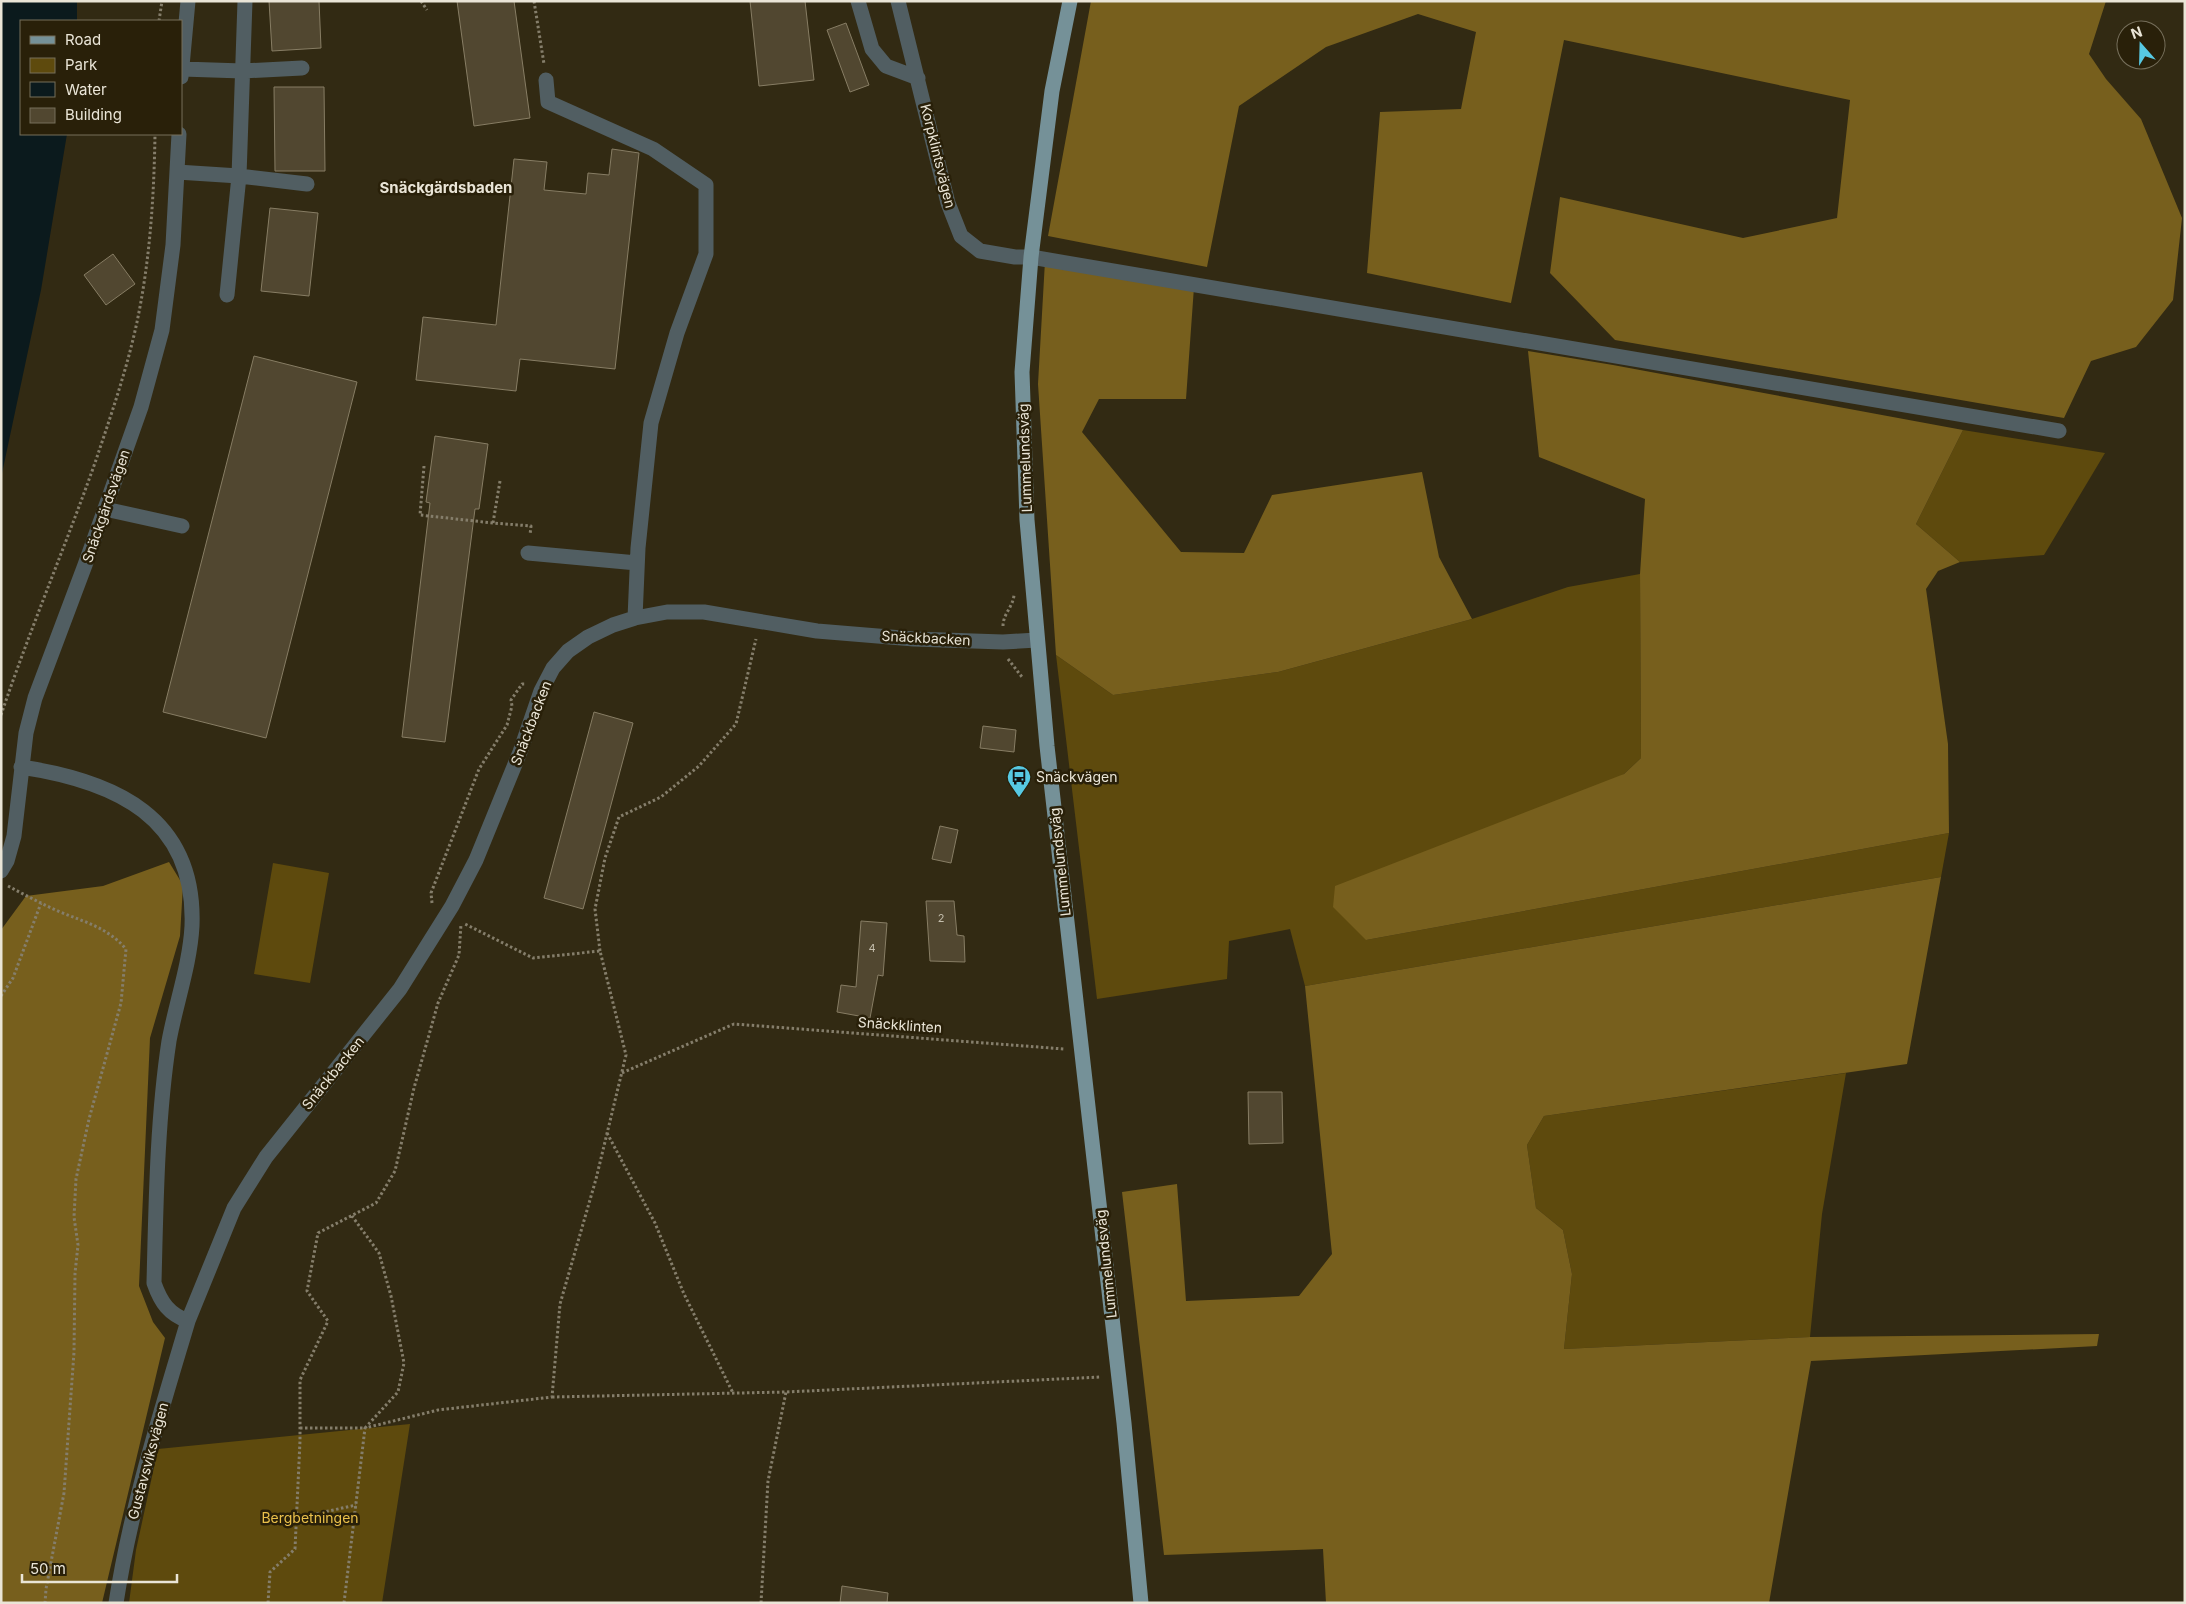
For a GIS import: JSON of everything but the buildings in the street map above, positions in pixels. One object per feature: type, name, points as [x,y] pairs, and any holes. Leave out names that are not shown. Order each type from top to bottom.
[{"type":"main road","name":"Lummelundsväg","points":[[1070,1],[1052,91],[1031,257],[1022,372],[1027,520],[1037,640],[1073,982],[1124,1423],[1141,1603]]},
{"type":"street","points":[[188,1],[182,69],[243,71],[302,68]]},
{"type":"street","points":[[227,295],[239,176],[245,1]]},
{"type":"street","points":[[858,1],[872,49],[886,66],[918,78]]},
{"type":"street","name":"Korpklintsvägen","points":[[898,1],[948,203],[961,236],[980,250],[1016,257],[1031,257],[2059,431]]},
{"type":"street","points":[[546,80],[548,102],[653,150],[706,185],[706,254],[677,333],[651,423],[638,563],[635,618]]},
{"type":"street","name":"Snäckgärdsvägen","points":[[1,871],[7,861],[14,836],[26,733],[35,698],[141,407],[162,330],[173,245],[179,135]]},
{"type":"street","points":[[177,172],[239,176],[306,184]]},
{"type":"street","points":[[105,509],[182,526]]},
{"type":"street","points":[[528,553],[638,563]]},
{"type":"street","name":"Snäckbacken","points":[[188,1322],[234,1208],[266,1157],[400,989],[446,915],[476,860],[520,752],[541,691],[553,668],[568,651],[588,637],[635,618],[667,612],[704,612],[817,631],[914,639],[1003,642],[1037,640]]},
{"type":"street","points":[[21,767],[81,780],[143,809],[159,823],[171,839],[180,855],[184,868],[191,900],[192,926],[169,1041],[160,1135],[154,1283],[165,1306],[175,1316],[188,1322]]},
{"type":"street","name":"Gustavsviksvägen","points":[[116,1603],[125,1544],[148,1454],[188,1322]]},
{"type":"path","points":[[159,20],[162,1]]},
{"type":"path","points":[[421,1],[427,10]]},
{"type":"path","points":[[534,1],[546,80]]},
{"type":"path","points":[[1,715],[16,671],[65,546],[113,410],[124,371],[137,322],[148,256],[154,194],[155,135]]},
{"type":"path","points":[[424,466],[420,515],[531,526],[528,553]]},
{"type":"path","points":[[493,523],[500,481]]},
{"type":"path","points":[[552,1397],[560,1304],[596,1179],[626,1055],[600,951],[595,909],[605,858],[619,817],[661,797],[699,766],[736,724],[760,621]]},
{"type":"path","points":[[1,882],[41,903],[105,930],[118,939],[126,949],[121,1003],[89,1119],[76,1179],[74,1217],[78,1245],[75,1273],[74,1352],[66,1475],[45,1603]]},
{"type":"path","points":[[1,996],[13,978],[41,903]]},
{"type":"path","points":[[446,915],[533,958],[600,951]]},
{"type":"path","points":[[268,1603],[270,1572],[295,1549],[300,1380],[328,1321],[307,1291],[318,1233],[376,1203],[395,1171],[414,1088],[438,1003],[459,955],[461,922]]},
{"type":"path","name":"Snäckklinten","points":[[622,1073],[734,1024],[1065,1049]]},
{"type":"path","points":[[607,1133],[654,1224],[684,1294],[733,1393]]},
{"type":"path","points":[[344,1603],[365,1428],[398,1392],[404,1363],[391,1296],[379,1252],[352,1216]]},
{"type":"path","points":[[300,1428],[365,1428],[438,1410],[552,1397],[786,1392],[1102,1377]]},
{"type":"path","points":[[761,1603],[768,1481],[786,1392]]},
{"type":"path","points":[[297,1518],[356,1505]]},
{"type":"green space","points":[[1963,430],[2105,453],[2044,555],[1960,562],[1916,524]]},
{"type":"green space","points":[[1640,574],[1641,758],[1624,774],[1366,940],[1949,833],[1941,877],[1305,986],[1290,929],[1229,941],[1227,979],[1097,999],[1056,655],[1113,695],[1278,672],[1472,619],[1568,587]]},
{"type":"green space","points":[[273,863],[329,873],[310,983],[254,974]]},
{"type":"green space","points":[[1846,1073],[1822,1214],[1810,1337],[1564,1349],[1572,1274],[1563,1230],[1536,1208],[1527,1145],[1544,1116]]},
{"type":"green space","name":"Bergbetningen","points":[[410,1424],[382,1603],[129,1603],[136,1550],[158,1449]]},
{"type":"shaded area","points":[[1091,1],[2106,1],[2089,54],[2106,79],[2141,119],[2182,218],[2173,300],[2136,347],[2091,361],[2064,418],[1615,340],[1550,273],[1560,197],[1743,238],[1837,218],[1850,100],[1564,40],[1511,303],[1367,273],[1380,112],[1461,109],[1476,32],[1418,14],[1326,47],[1239,106],[1207,267],[1048,236]]},
{"type":"shaded area","points":[[1045,261],[1194,287],[1186,399],[1099,399],[1082,432],[1181,552],[1244,553],[1272,495],[1422,472],[1439,557],[1472,619],[1278,672],[1113,695],[1056,655],[1038,384]]},
{"type":"shaded area","points":[[1528,351],[1963,430],[1916,524],[1960,562],[1938,571],[1926,589],[1948,744],[1949,833],[1366,940],[1333,907],[1335,886],[1624,774],[1641,758],[1640,574],[1645,499],[1539,457]]},
{"type":"shaded area","points":[[169,862],[183,885],[180,936],[150,1038],[139,1286],[153,1322],[165,1338],[102,1603],[1,1603],[1,930],[26,896],[103,886]]},
{"type":"shaded area","points":[[1941,877],[1907,1064],[1544,1116],[1527,1145],[1536,1208],[1563,1230],[1572,1274],[1564,1349],[1810,1337],[2099,1334],[2097,1346],[1811,1361],[1769,1603],[1326,1603],[1323,1549],[1164,1555],[1122,1192],[1177,1184],[1186,1301],[1299,1296],[1332,1254],[1305,986]]},
{"type":"water","points":[[1,1],[77,1],[77,20],[20,20],[20,135],[67,135],[41,290],[1,478]]},
{"type":"place","name":"Snäckvägen","points":[[1019,798]]},
{"type":"district","name":"Snäckgärdsbaden","points":[[446,188]]}]
